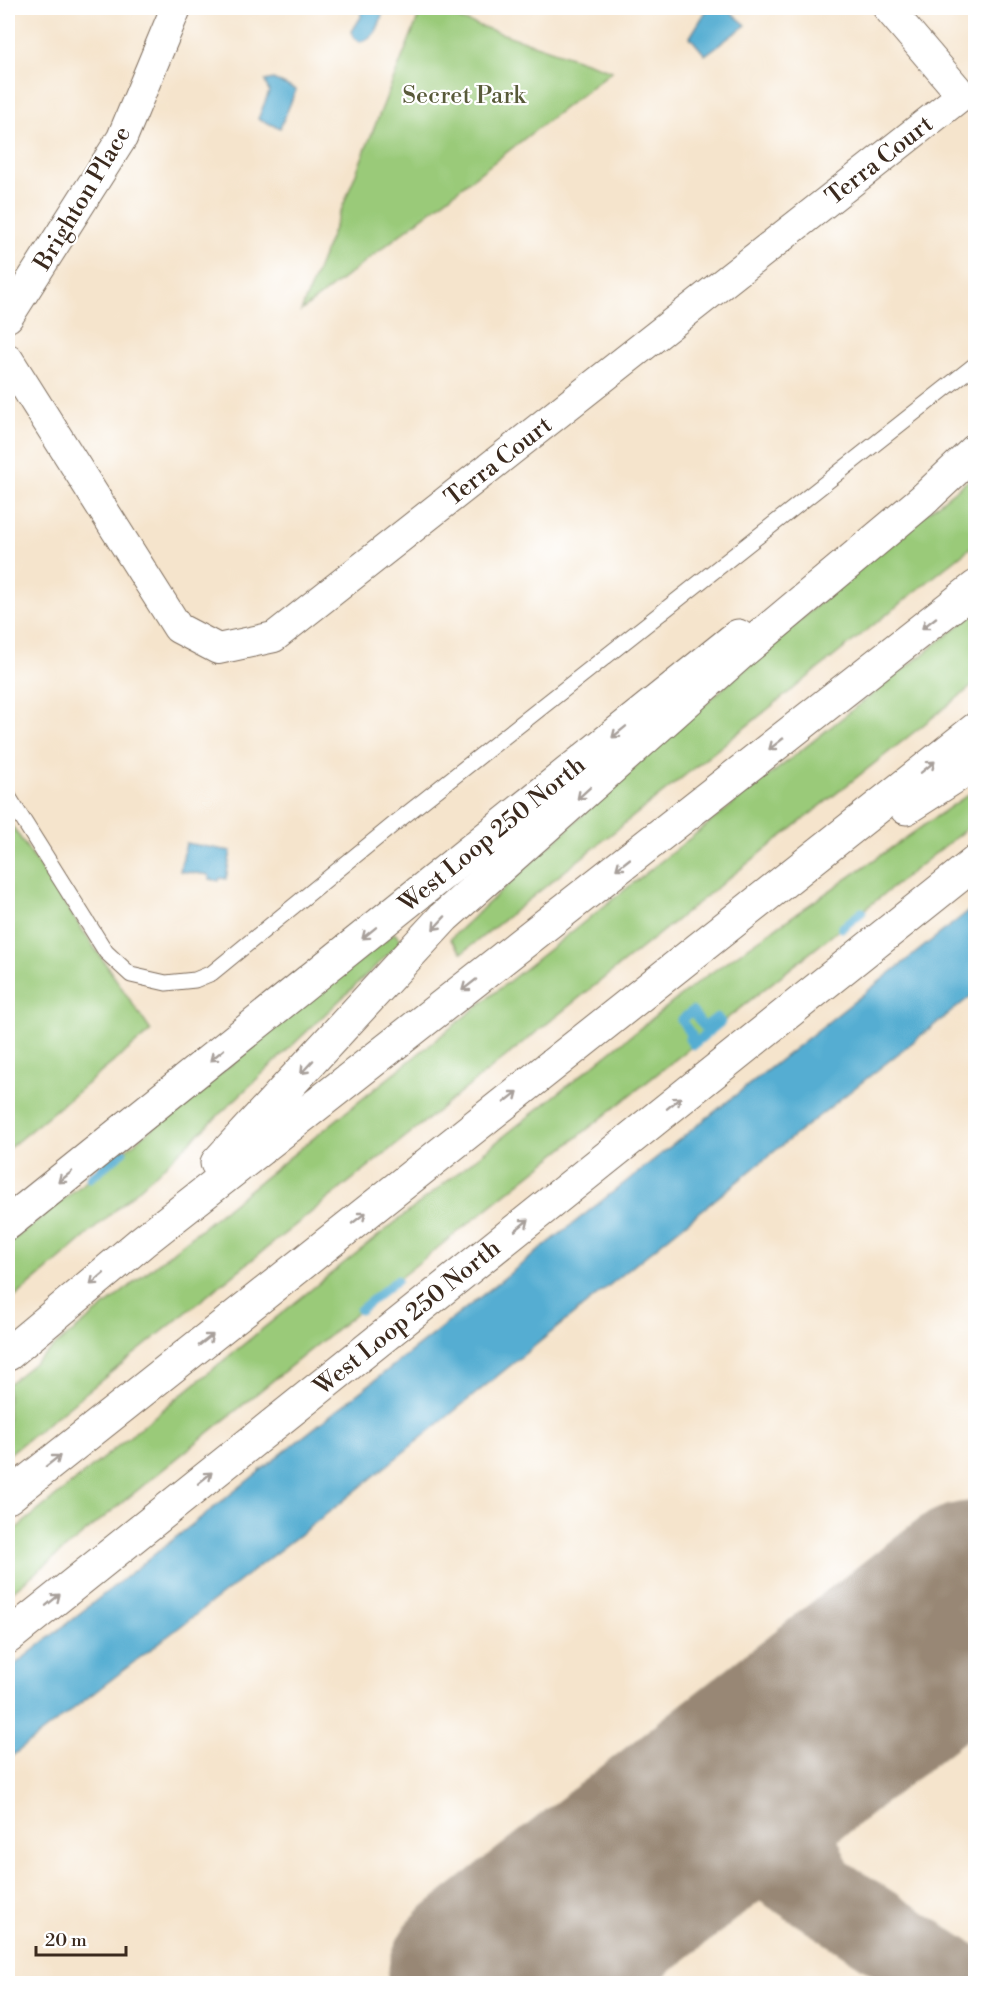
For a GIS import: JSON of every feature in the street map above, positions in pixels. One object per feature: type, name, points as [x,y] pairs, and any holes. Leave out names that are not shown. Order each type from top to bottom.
[{"type":"main road","name":"West Loop 250 North","points":[[8,1223],[975,446]]},
{"type":"main road","points":[[142,1242],[444,917],[744,650],[922,501],[975,450]]},
{"type":"main road","points":[[8,1354],[142,1242],[975,587]]},
{"type":"main road","points":[[8,1497],[975,729]]},
{"type":"main road","points":[[669,973],[850,846],[975,763]]},
{"type":"main road","name":"West Loop 250 North","points":[[8,1637],[975,862]]},
{"type":"street","name":"Brighton Place","points":[[8,317],[122,138],[176,8]]},
{"type":"street","name":"Terra Court","points":[[8,359],[178,628],[218,649],[274,637],[969,95],[888,8]]},
{"type":"lane","points":[[8,796],[106,952],[131,975],[166,983],[195,980],[212,973],[408,812],[975,364]]},
{"type":"green space","name":"Secret Park","points":[[422,8],[612,71],[301,311]]},
{"type":"green space","points":[[975,475],[975,544],[462,953],[450,939],[625,775],[883,547]]},
{"type":"green space","points":[[975,613],[975,684],[8,1455],[8,1384],[469,1013]]},
{"type":"green space","points":[[975,790],[975,822],[397,1280],[8,1595],[8,1535],[339,1267],[702,979]]},
{"type":"green space","points":[[8,820],[151,1031],[8,1149]]},
{"type":"green space","points":[[394,933],[402,941],[159,1171],[8,1303],[8,1244]]},
{"type":"water","points":[[361,8],[383,8],[383,11],[374,34],[360,42],[354,38],[352,31],[361,17]]},
{"type":"water","points":[[708,8],[728,10],[746,25],[705,55],[690,37]]},
{"type":"water","points":[[273,79],[296,90],[280,128],[258,119],[269,92],[265,81]]},
{"type":"water","points":[[186,843],[231,851],[226,879],[220,878],[219,881],[209,879],[209,875],[180,871]]},
{"type":"water","points":[[975,906],[975,993],[786,1142],[342,1502],[8,1759],[8,1670]]},
{"type":"waterway","points":[[842,928],[862,912]]},
{"type":"waterway","points":[[692,1011],[704,1027],[717,1017],[721,1022],[693,1045],[689,1039],[692,1035],[681,1020],[692,1011]]},
{"type":"waterway","points":[[90,1178],[123,1152]]},
{"type":"waterway","points":[[360,1310],[397,1280]]},
{"type":"taxiway","points":[[804,1737],[784,1814],[814,1886],[821,1893]]},
{"type":"taxiway","points":[[642,1863],[672,1851],[703,1845],[735,1847],[766,1857],[960,1984]]},
{"type":"taxiway","points":[[610,1984],[603,1951],[607,1919],[620,1890],[641,1864]]},
{"type":"runway","points":[[489,1984],[976,1603]]}]
